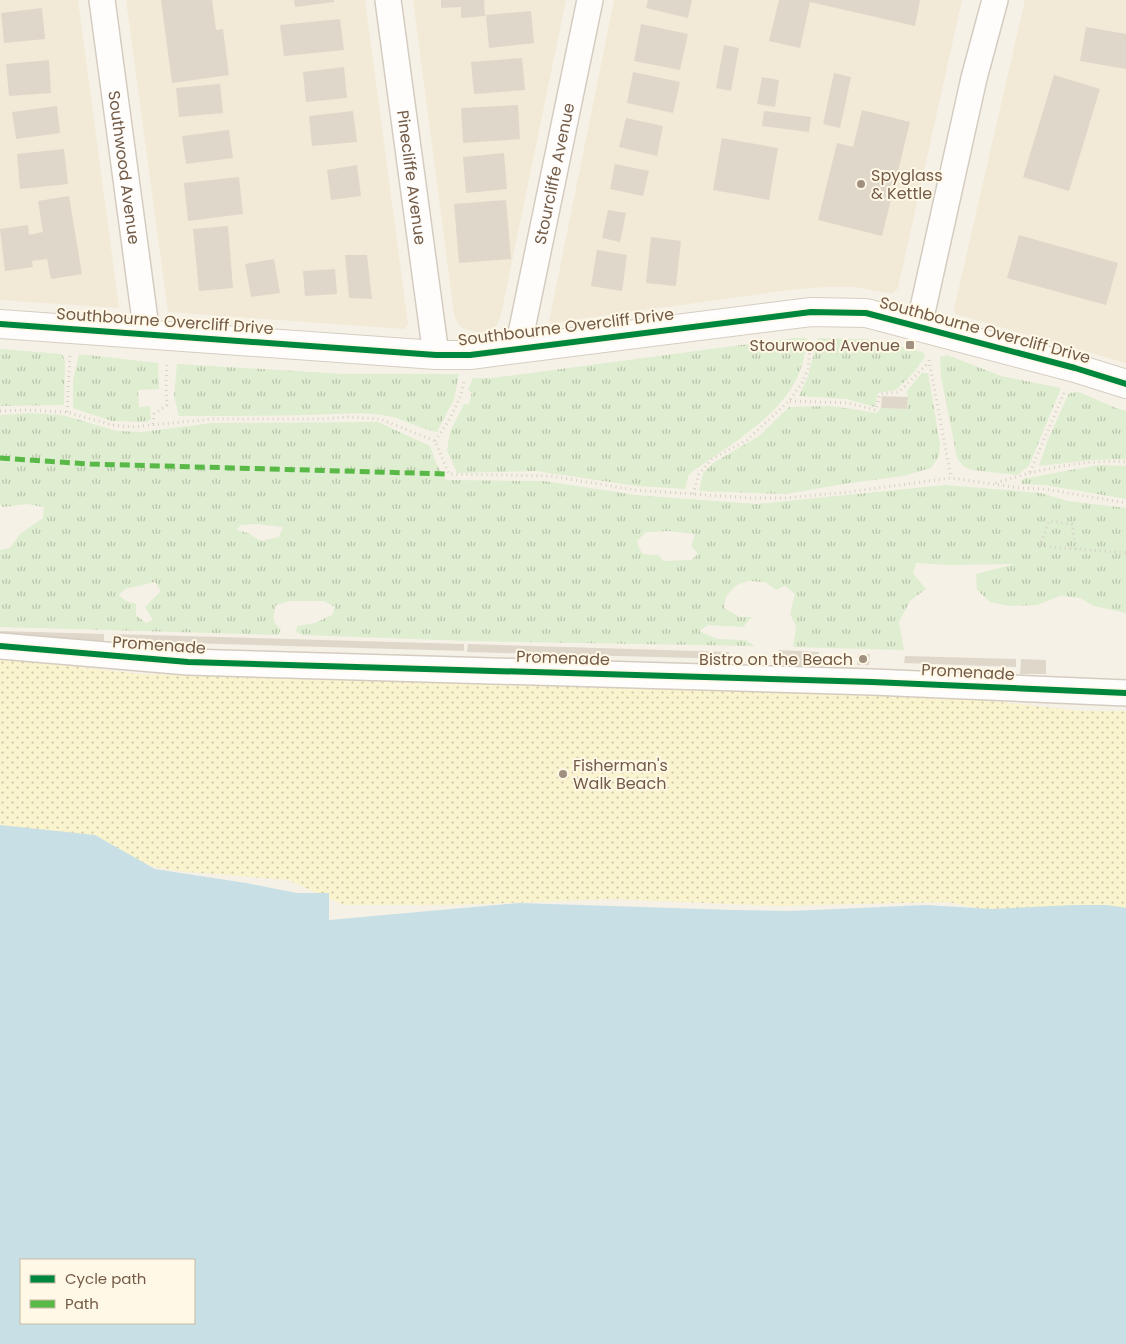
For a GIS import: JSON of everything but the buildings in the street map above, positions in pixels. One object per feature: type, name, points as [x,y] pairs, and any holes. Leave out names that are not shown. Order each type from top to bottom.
[{"type":"street","name":"Southwood Avenue","points":[[102,0],[158,335]]},
{"type":"street","name":"Pinecliffe Avenue","points":[[388,0],[436,355]]},
{"type":"street","name":"Stourcliffe Avenue","points":[[518,348],[590,0]]},
{"type":"street","points":[[919,326],[974,78],[995,0]]},
{"type":"street","name":"Southbourne Overcliff Drive","points":[[0,324],[436,355],[470,355],[811,312],[866,313],[1075,368],[1126,384]]},
{"type":"street","name":"Promenade","points":[[0,646],[188,662],[852,681],[1126,693]]},
{"type":"path","points":[[693,494],[699,474],[712,459],[747,440],[790,401],[802,383],[808,369],[811,346],[811,312]]},
{"type":"path","points":[[919,326],[930,362],[951,478]]},
{"type":"path","points":[[67,412],[71,328]]},
{"type":"path","points":[[153,424],[154,414],[167,405],[158,335]]},
{"type":"path","points":[[435,441],[450,420],[461,396],[470,355]]},
{"type":"path","points":[[790,401],[848,403],[876,410],[880,394],[899,392],[930,362]]},
{"type":"path","points":[[1029,472],[1075,368]]},
{"type":"path","points":[[0,411],[67,412],[112,425],[131,427],[213,419],[321,419],[349,417],[380,419],[435,441],[449,474],[551,476],[635,490],[722,497],[785,498],[848,492],[951,478],[1044,489],[1126,503]]},
{"type":"path","points":[[993,484],[1029,472],[1086,463],[1126,462]]},
{"type":"path","points":[[1076,549],[1072,524],[1049,520],[1040,546],[1076,549],[1126,553]]},
{"type":"shaded area","points":[[0,0],[78,0],[119,308],[0,300]]},
{"type":"shaded area","points":[[126,0],[365,0],[408,324],[405,329],[168,312]]},
{"type":"shaded area","points":[[413,0],[566,0],[501,315],[497,325],[491,332],[480,333],[462,328],[454,314]]},
{"type":"shaded area","points":[[614,0],[962,0],[898,288],[893,294],[855,287],[825,287],[789,290],[549,322]]},
{"type":"shaded area","points":[[1025,0],[1126,0],[1126,363],[955,314],[954,309]]},
{"type":"green space","points":[[794,338],[807,338],[801,368],[793,385],[769,415],[754,428],[689,474],[685,489],[637,486],[536,471],[457,473],[447,450],[450,432],[464,404],[469,404],[472,392],[468,390],[473,378],[492,378]]},
{"type":"green space","points":[[818,338],[867,339],[923,352],[925,356],[915,371],[896,390],[878,393],[875,407],[847,399],[799,396],[808,376]]},
{"type":"green space","points":[[0,349],[62,354],[65,361],[64,405],[0,406]]},
{"type":"green space","points":[[79,354],[158,363],[159,389],[138,390],[139,407],[150,406],[151,419],[147,422],[112,421],[73,408],[73,380]]},
{"type":"green space","points":[[947,355],[1001,376],[1061,388],[1029,466],[1017,475],[972,470],[963,466],[957,458],[941,377],[940,357]]},
{"type":"green space","points":[[177,364],[345,374],[459,374],[454,399],[437,432],[389,416],[373,414],[179,416],[174,396]]},
{"type":"green space","points":[[922,373],[928,373],[940,444],[939,456],[931,468],[903,476],[786,494],[699,491],[703,473],[713,463],[759,436],[789,407],[832,406],[877,413],[881,408],[907,409],[908,397],[906,392]]},
{"type":"green space","points":[[1079,392],[1126,411],[1126,459],[1092,460],[1039,466],[1047,442],[1069,393]]},
{"type":"green space","points":[[31,413],[62,415],[117,431],[142,432],[212,423],[378,422],[430,446],[437,465],[446,480],[544,481],[636,495],[756,504],[945,485],[1041,493],[1068,501],[1126,508],[1126,613],[1094,606],[1080,598],[1060,596],[1037,605],[1010,606],[990,602],[977,590],[976,574],[1015,564],[948,565],[916,563],[913,573],[926,589],[910,601],[899,622],[904,650],[793,647],[796,626],[790,614],[795,594],[785,586],[776,590],[765,582],[748,581],[737,585],[726,596],[724,608],[740,617],[752,617],[743,627],[708,625],[699,631],[717,639],[745,640],[755,646],[468,641],[303,635],[296,632],[297,626],[315,623],[332,615],[335,607],[324,601],[289,601],[276,605],[274,618],[276,624],[281,629],[278,635],[0,627],[0,550],[10,548],[20,534],[43,518],[44,507],[27,504],[3,507],[0,504],[0,415]],"holes":[[[256,524],[283,527],[279,537],[261,541],[248,533],[236,530],[241,525]],[[669,531],[695,534],[691,546],[698,554],[691,560],[663,561],[659,555],[643,554],[637,541],[646,532]],[[155,582],[161,591],[145,607],[153,620],[146,623],[136,615],[136,604],[126,601],[119,595],[125,589]]]},
{"type":"green space","points":[[1098,465],[1126,466],[1126,499],[1045,485],[1021,484],[1023,479]]},
{"type":"sand","name":"Fisherman's Walk Beach","points":[[0,658],[140,674],[632,681],[875,688],[1082,711],[1126,711],[1126,939],[948,902],[777,906],[613,899],[455,905],[344,905],[288,880],[177,871],[0,838]]},
{"type":"water","points":[[0,825],[95,835],[155,869],[297,893],[329,893],[329,920],[519,903],[791,911],[926,905],[992,909],[1075,905],[1107,905],[1126,908],[1126,1344],[0,1344]]},
{"type":"marked path","points":[[0,458],[90,464],[449,474]]},
{"type":"cycle path","points":[[0,324],[436,355],[470,355],[811,312],[866,313],[1075,368],[1126,384]]},
{"type":"cycle path","points":[[0,646],[188,662],[872,682],[1126,693]]},
{"type":"place","name":"Spyglass & Kettle","points":[[861,184]]},
{"type":"place","name":"Stourwood Avenue","points":[[910,345]]},
{"type":"place","name":"Bistro on the Beach","points":[[863,659]]},
{"type":"place","name":"Fisherman's Walk Beach","points":[[563,774]]}]
